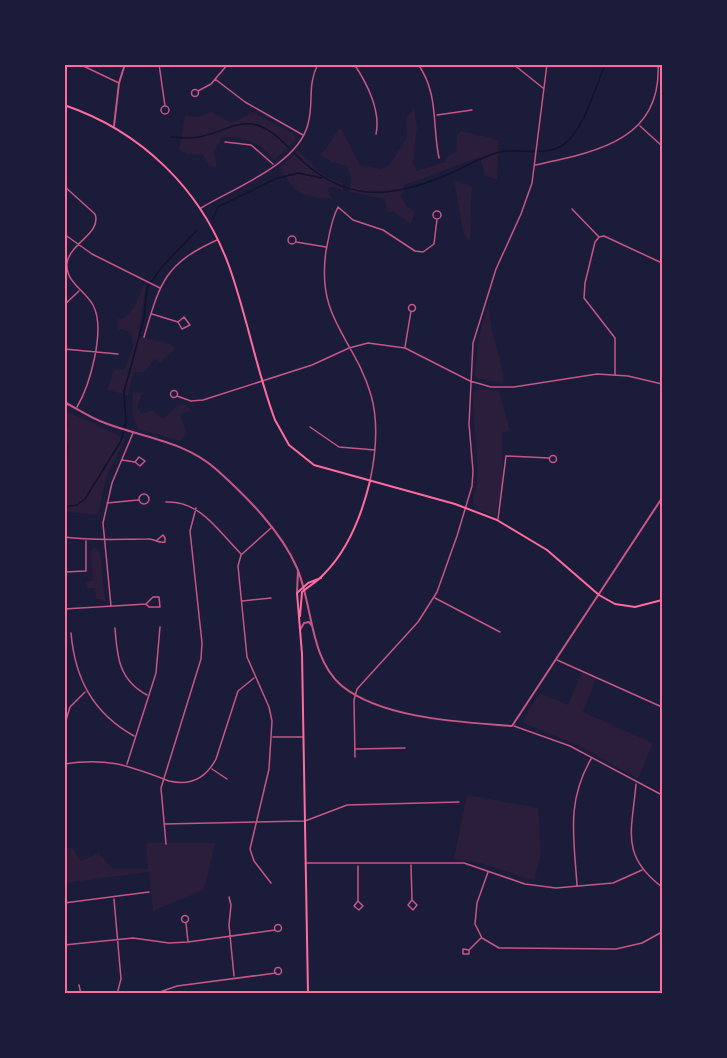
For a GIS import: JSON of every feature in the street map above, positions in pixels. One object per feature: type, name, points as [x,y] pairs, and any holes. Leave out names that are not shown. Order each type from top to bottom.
[{"type":"main road","points":[[64,105],[114,126],[159,160],[182,184],[200,208],[218,240],[233,279],[274,420],[293,450],[319,468],[465,507],[497,520],[547,550],[611,602],[630,607],[663,600]]},
{"type":"main road","points":[[308,993],[303,737],[297,593],[321,578],[334,563],[352,531],[370,481]]},
{"type":"main road","points":[[299,622],[301,595],[304,588]]},
{"type":"street","points":[[79,64],[119,82]]},
{"type":"street","points":[[114,126],[119,82],[125,64]]},
{"type":"street","points":[[159,64],[165,106]]},
{"type":"street","points":[[198,91],[215,79],[228,64]]},
{"type":"street","points":[[200,208],[255,180],[274,166],[304,135],[309,120],[310,84],[318,64]]},
{"type":"street","points":[[354,64],[372,101],[378,120],[376,134]]},
{"type":"street","points":[[418,64],[432,92],[439,158]]},
{"type":"street","points":[[513,64],[543,89]]},
{"type":"street","points":[[356,757],[355,695],[357,689],[409,634],[434,598],[448,566],[465,507],[473,471],[469,424],[470,381],[479,318],[496,269],[529,195],[535,165],[547,64]]},
{"type":"street","points":[[535,165],[603,148],[639,126],[658,88],[658,65]]},
{"type":"street","points":[[215,79],[245,102],[304,135]]},
{"type":"street","points":[[436,115],[472,110]]},
{"type":"street","points":[[639,126],[663,146]]},
{"type":"street","points":[[225,141],[238,141],[251,145],[274,166]]},
{"type":"street","points":[[64,186],[97,217],[96,226],[77,244],[66,266],[70,276],[96,313],[95,352],[90,381],[76,408]]},
{"type":"street","points":[[370,481],[376,450],[371,394],[326,298],[323,279],[333,215],[338,207],[353,220],[383,230],[415,251],[423,252],[434,243],[437,219]]},
{"type":"street","points":[[572,209],[598,237]]},
{"type":"street","points":[[64,234],[77,244],[160,289]]},
{"type":"street","points":[[615,374],[615,338],[609,327],[586,303],[584,292],[594,242],[598,237],[604,236],[663,263]]},
{"type":"street","points":[[144,337],[160,289],[182,258],[218,240]]},
{"type":"street","points":[[296,242],[327,247]]},
{"type":"street","points":[[64,305],[80,290]]},
{"type":"street","points":[[405,348],[411,311]]},
{"type":"street","points":[[151,314],[178,322]]},
{"type":"street","points":[[177,396],[191,401],[203,400],[312,365],[349,348],[368,343],[405,348],[470,381],[503,387],[581,375],[615,374],[663,384]]},
{"type":"street","points":[[64,349],[118,354]]},
{"type":"street","points":[[64,402],[121,429],[177,445],[202,458],[226,479],[272,528],[287,548],[304,588],[313,627],[326,666],[337,681],[355,695],[427,717],[512,726],[570,746],[636,783],[663,795]]},
{"type":"street","points":[[310,427],[339,447],[376,450]]},
{"type":"street","points":[[111,606],[104,540],[106,503],[134,432]]},
{"type":"street","points":[[497,520],[503,497],[506,456],[549,458]]},
{"type":"street","points":[[122,460],[135,462]]},
{"type":"street","points":[[512,726],[663,498]]},
{"type":"street","points":[[106,503],[138,500]]},
{"type":"street","points":[[166,502],[184,503],[196,508],[241,555]]},
{"type":"street","points":[[166,844],[161,794],[201,659],[202,643],[190,531],[196,508]]},
{"type":"street","points":[[271,883],[252,857],[250,845],[269,769],[272,737],[269,707],[254,678],[247,657],[238,566],[241,555],[272,528]]},
{"type":"street","points":[[64,537],[87,540],[157,540]]},
{"type":"street","points":[[64,572],[86,570],[87,540]]},
{"type":"street","points":[[297,593],[298,570]]},
{"type":"street","points":[[64,609],[146,604],[149,607],[160,607],[159,597],[153,597],[146,604]]},
{"type":"street","points":[[241,601],[271,597]]},
{"type":"street","points":[[434,598],[500,632]]},
{"type":"street","points":[[300,630],[307,622],[313,627]]},
{"type":"street","points":[[126,764],[159,657],[160,627]]},
{"type":"street","points":[[115,628],[117,658],[121,671],[133,686],[148,696]]},
{"type":"street","points":[[71,633],[75,666],[86,692],[107,718],[136,737]]},
{"type":"street","points":[[556,660],[663,706]]},
{"type":"street","points":[[65,764],[98,760],[126,764],[177,783],[189,782],[211,768],[238,691],[254,678]]},
{"type":"street","points":[[64,802],[67,713],[74,701],[86,692]]},
{"type":"street","points":[[272,737],[303,737]]},
{"type":"street","points":[[355,749],[405,748]]},
{"type":"street","points":[[577,887],[573,805],[579,782],[591,758]]},
{"type":"street","points":[[211,768],[227,779]]},
{"type":"street","points":[[636,783],[632,841],[642,870],[663,887]]},
{"type":"street","points":[[164,824],[305,821],[347,805],[459,802]]},
{"type":"street","points":[[306,863],[358,865],[464,863],[539,887],[577,887],[613,883],[642,870]]},
{"type":"street","points":[[411,864],[412,900]]},
{"type":"street","points":[[358,865],[358,901]]},
{"type":"street","points":[[488,871],[475,912],[475,924],[482,938],[493,946],[507,950],[616,949],[642,943],[663,932]]},
{"type":"street","points":[[64,903],[114,899],[149,892]]},
{"type":"street","points":[[229,897],[234,978]]},
{"type":"street","points":[[114,899],[121,979],[118,993],[122,993]]},
{"type":"street","points":[[186,922],[188,942]]},
{"type":"street","points":[[64,945],[118,939],[188,942],[275,930]]},
{"type":"street","points":[[469,950],[482,938]]},
{"type":"street","points":[[154,993],[177,986],[276,973]]},
{"type":"street","points":[[79,985],[81,993]]},
{"type":"shaded area","points":[[414,108],[417,127],[413,164],[417,171],[445,162],[446,157],[456,152],[457,135],[461,131],[499,140],[497,180],[485,175],[480,157],[405,185],[401,197],[407,207],[415,210],[411,224],[394,212],[387,212],[385,199],[349,192],[351,179],[347,166],[331,162],[320,154],[341,128],[360,165],[380,169],[390,164],[407,138],[406,118]]},
{"type":"shaded area","points":[[211,112],[232,123],[252,112],[294,134],[295,141],[274,160],[258,145],[245,139],[222,137],[214,152],[217,166],[210,167],[203,154],[188,155],[179,150],[185,115],[198,117]]},
{"type":"shaded area","points":[[298,150],[325,177],[343,183],[343,191],[333,187],[327,189],[332,199],[313,197],[295,189],[280,167]]},
{"type":"shaded area","points":[[454,180],[472,187],[469,241],[463,232]]},
{"type":"shaded area","points":[[144,284],[146,285],[138,336],[168,343],[176,348],[161,362],[154,359],[145,372],[134,372],[128,395],[107,390],[114,369],[124,370],[133,346],[131,332],[118,329],[117,318],[122,319],[134,308]]},
{"type":"shaded area","points":[[490,300],[490,320],[504,383],[478,379],[474,375],[479,337]]},
{"type":"shaded area","points":[[479,388],[499,391],[510,431],[502,432],[502,484],[496,517],[475,508],[473,502],[477,469],[473,393]]},
{"type":"shaded area","points":[[133,392],[142,393],[137,408],[142,414],[153,410],[164,418],[179,404],[186,405],[191,410],[180,415],[187,434],[180,441],[138,429],[132,413]]},
{"type":"shaded area","points":[[64,410],[126,439],[107,475],[98,515],[65,512],[65,477],[69,446],[65,441],[68,423],[65,420]]},
{"type":"shaded area","points":[[94,547],[100,551],[105,600],[96,599],[95,588],[87,588],[86,582],[93,580],[91,551]]},
{"type":"shaded area","points":[[582,672],[596,679],[583,712],[653,743],[638,779],[582,747],[524,723],[525,717],[540,693],[568,705]]},
{"type":"shaded area","points":[[467,795],[538,808],[541,854],[534,881],[481,863],[454,859]]},
{"type":"shaded area","points":[[146,843],[215,843],[204,890],[153,911],[149,872],[65,883],[64,850],[72,847],[81,861],[99,853],[113,869],[148,869]]},
{"type":"waterway","points":[[294,153],[330,181],[367,192],[386,192],[427,183],[500,152],[556,149],[570,139],[577,130],[605,64]]},
{"type":"waterway","points":[[172,137],[191,138],[233,126],[257,125],[271,132],[288,147]]},
{"type":"waterway","points":[[213,219],[218,207],[275,179],[298,173],[322,178]]},
{"type":"waterway","points":[[64,507],[77,505],[85,499],[121,441],[126,422],[124,392],[144,318],[147,288],[161,268],[197,230]]}]
